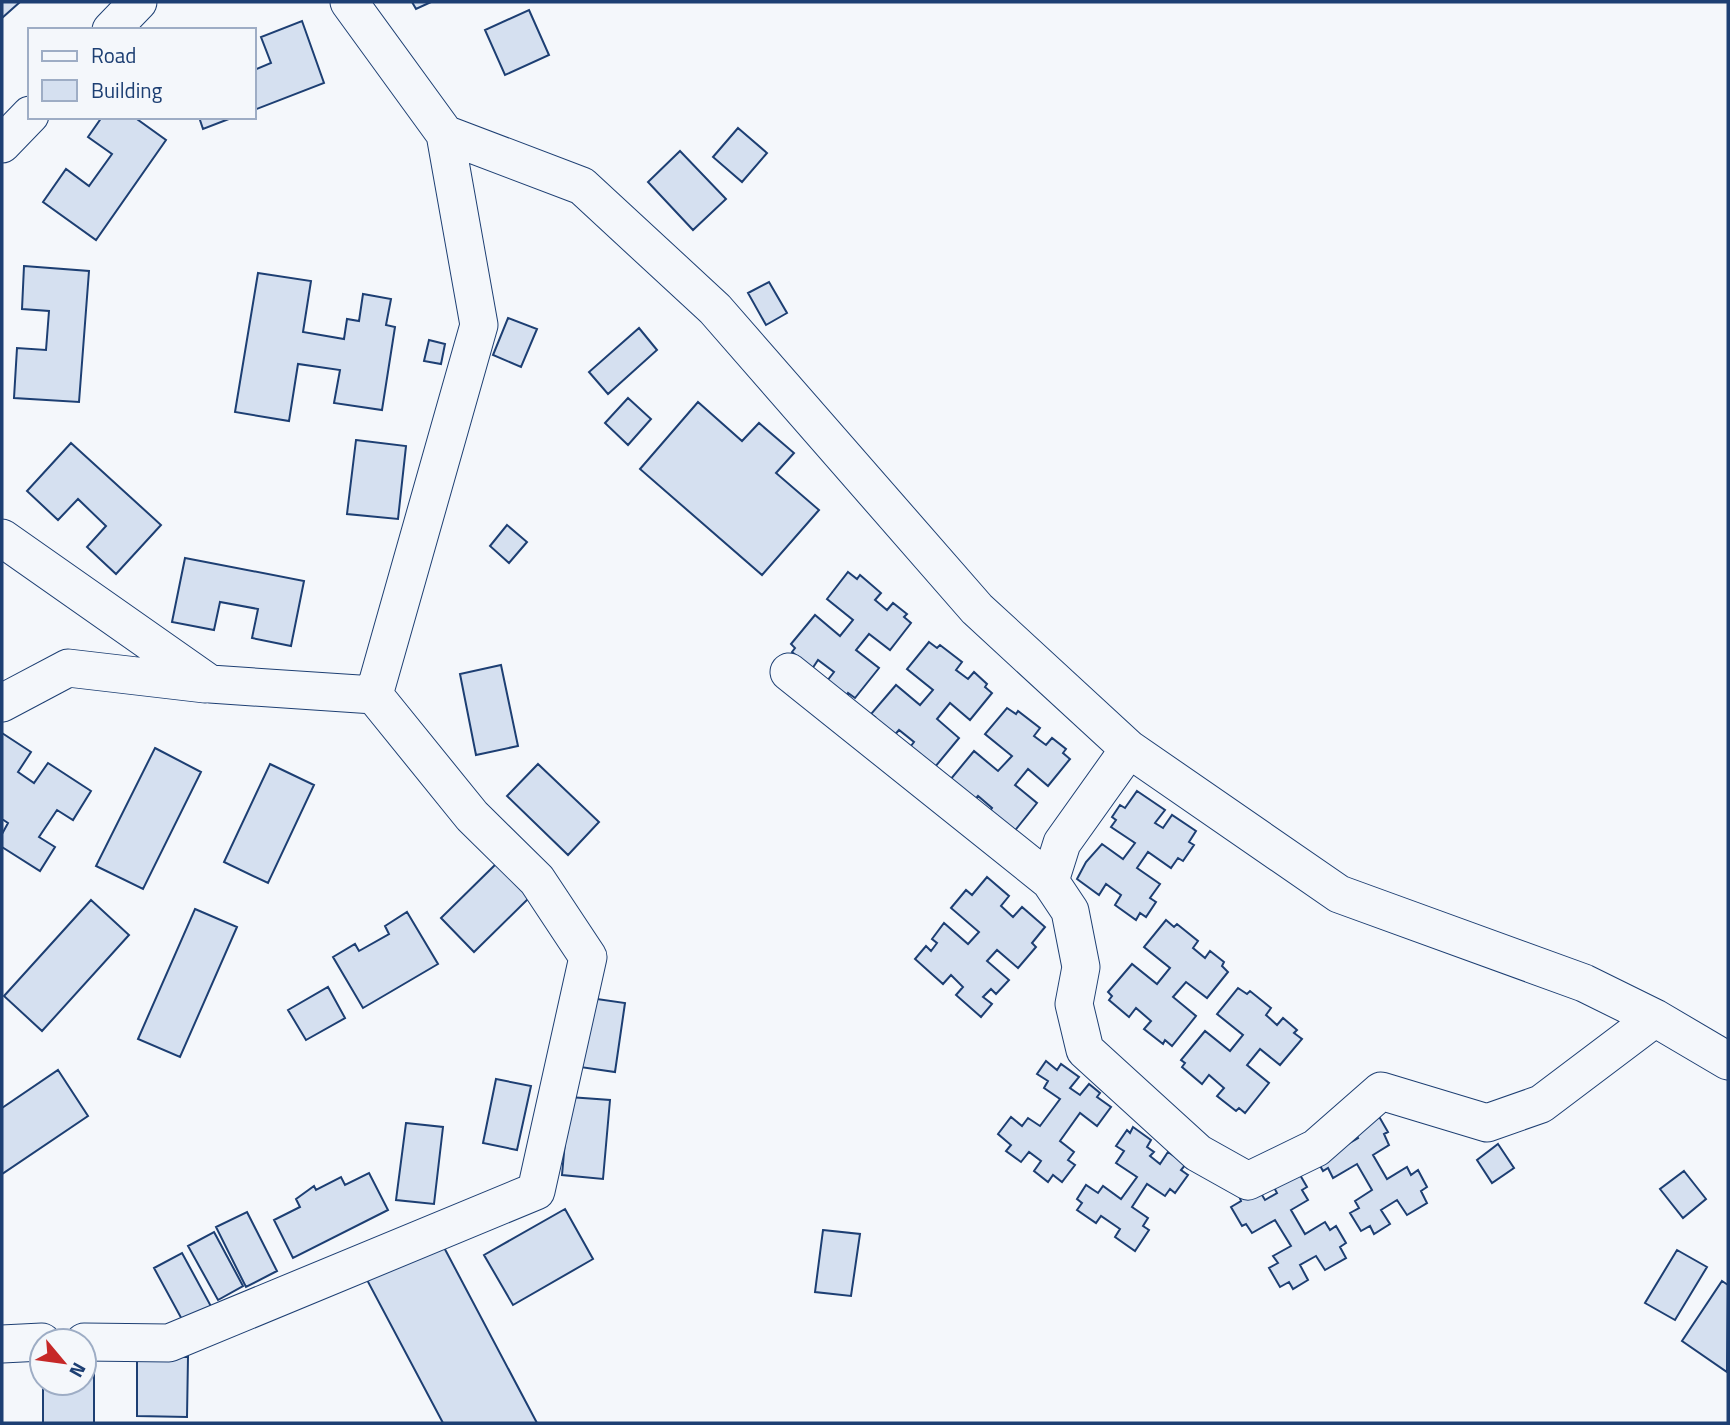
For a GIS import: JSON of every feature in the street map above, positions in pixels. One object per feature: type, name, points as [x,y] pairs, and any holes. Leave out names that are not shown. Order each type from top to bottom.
[{"type":"street","points":[[113,28],[138,2]]},
{"type":"street","points":[[349,2],[445,134],[479,325],[374,695]]},
{"type":"street","points":[[2,144],[28,117]]},
{"type":"street","points":[[445,134],[582,186],[715,309],[976,609],[1129,749],[1339,894],[1584,983],[1655,1018],[1728,1061]]},
{"type":"street","points":[[2,538],[210,684]]},
{"type":"street","points":[[2,703],[68,668],[210,684],[374,695],[472,816],[537,880],[588,957],[536,1191],[170,1343],[98,1342]]},
{"type":"street","points":[[789,671],[1050,881],[1070,911],[1081,967],[1074,1004],[1085,1050],[1198,1153],[1248,1181],[1316,1148],[1381,1091],[1487,1123],[1541,1104],[1655,1018]]},
{"type":"street","points":[[1050,881],[1062,843],[1129,749]]},
{"type":"street","points":[[2,1344],[28,1343]]},
{"type":"building","points":[[2,2],[20,2],[2,18]]},
{"type":"building","points":[[412,2],[431,2],[416,9]]},
{"type":"building","points":[[529,10],[549,55],[505,75],[485,30]]},
{"type":"building","points":[[302,21],[324,83],[256,109],[256,69],[271,63],[261,37]]},
{"type":"building","points":[[101,119],[137,119],[166,140],[96,240],[43,202],[66,169],[89,186],[112,154],[88,137]]},
{"type":"building","points":[[200,119],[229,119],[203,129]]},
{"type":"building","points":[[738,128],[767,153],[742,182],[713,157]]},
{"type":"building","points":[[680,151],[726,199],[693,230],[648,182]]},
{"type":"building","points":[[24,266],[89,271],[79,402],[14,398],[17,348],[46,350],[49,311],[22,309]]},
{"type":"building","points":[[258,273],[311,281],[303,332],[344,339],[347,319],[359,321],[363,294],[391,299],[386,325],[395,327],[382,410],[334,403],[340,370],[298,364],[289,421],[235,412]]},
{"type":"building","points":[[769,282],[787,313],[766,325],[748,293]]},
{"type":"building","points":[[508,318],[537,329],[521,367],[493,355]]},
{"type":"building","points":[[639,328],[657,350],[608,394],[589,372]]},
{"type":"building","points":[[429,340],[445,344],[441,364],[424,361]]},
{"type":"building","points":[[628,398],[651,419],[628,445],[605,423]]},
{"type":"building","points":[[698,402],[742,441],[759,423],[794,453],[776,473],[819,510],[762,575],[640,469]]},
{"type":"building","points":[[356,440],[406,446],[398,519],[347,514]]},
{"type":"building","points":[[71,443],[161,525],[116,574],[87,547],[106,526],[78,499],[58,520],[27,491]]},
{"type":"building","points":[[507,525],[527,542],[509,563],[490,546]]},
{"type":"building","points":[[185,558],[304,581],[291,646],[252,638],[258,609],[220,602],[214,630],[172,622]]},
{"type":"building","points":[[848,572],[857,579],[860,575],[881,593],[875,600],[887,610],[893,603],[907,614],[904,617],[911,623],[890,650],[869,634],[856,650],[879,668],[855,698],[848,693],[846,696],[827,681],[834,672],[818,660],[812,669],[792,652],[795,648],[791,644],[815,615],[840,636],[853,620],[827,599]]},
{"type":"building","points":[[929,642],[937,648],[940,645],[962,662],[956,670],[968,679],[974,672],[992,693],[970,720],[950,703],[937,719],[959,738],[935,767],[907,751],[914,742],[899,730],[892,738],[872,721],[875,717],[871,714],[896,685],[920,705],[933,690],[907,669]]},
{"type":"building","points":[[501,665],[518,746],[476,755],[460,674]]},
{"type":"building","points":[[1007,708],[1016,714],[1018,711],[1040,728],[1034,736],[1046,745],[1052,738],[1066,749],[1063,753],[1070,759],[1048,786],[1028,769],[1015,785],[1037,803],[1013,833],[986,817],[992,808],[978,796],[971,804],[950,780],[974,751],[998,771],[1012,756],[985,734]]},
{"type":"building","points":[[2,733],[31,752],[18,772],[34,783],[48,763],[91,791],[73,820],[57,810],[39,837],[55,847],[40,871],[2,847],[2,834],[8,823],[2,819]]},
{"type":"building","points":[[155,748],[201,772],[143,889],[96,866]]},
{"type":"building","points":[[270,764],[314,785],[268,883],[224,862]]},
{"type":"building","points":[[538,764],[599,822],[568,855],[507,796]]},
{"type":"building","points":[[1137,791],[1165,810],[1155,823],[1163,828],[1172,815],[1196,831],[1189,842],[1194,845],[1183,861],[1178,858],[1171,868],[1148,852],[1137,868],[1160,884],[1150,898],[1156,902],[1146,917],[1140,913],[1136,920],[1115,905],[1121,895],[1106,884],[1099,895],[1077,879],[1086,862],[1102,844],[1123,859],[1135,843],[1111,827],[1116,820],[1112,817],[1120,805],[1125,808]]},
{"type":"building","points":[[498,862],[531,896],[474,952],[441,918]]},
{"type":"building","points":[[987,877],[1009,896],[1001,906],[1013,917],[1022,907],[1045,927],[1032,943],[1036,947],[1018,968],[997,950],[987,961],[1009,980],[996,994],[991,989],[983,997],[992,1004],[981,1017],[956,995],[963,987],[951,975],[943,984],[915,959],[926,946],[931,951],[937,943],[932,939],[944,923],[968,944],[979,932],[951,908],[966,890],[972,895]]},
{"type":"building","points":[[91,900],[129,935],[42,1031],[4,996]]},
{"type":"building","points":[[195,909],[237,927],[180,1057],[138,1039]]},
{"type":"building","points":[[407,912],[438,964],[363,1008],[333,957],[355,944],[359,951],[389,934],[385,926]]},
{"type":"building","points":[[1166,920],[1174,927],[1177,924],[1198,941],[1193,948],[1205,958],[1210,951],[1224,962],[1222,966],[1228,972],[1207,998],[1186,982],[1173,997],[1196,1016],[1172,1046],[1165,1040],[1163,1044],[1144,1029],[1151,1021],[1136,1008],[1129,1017],[1109,1000],[1112,996],[1108,992],[1132,964],[1157,984],[1170,968],[1144,947]]},
{"type":"building","points":[[328,987],[345,1018],[306,1040],[288,1010]]},
{"type":"building","points":[[1238,988],[1247,994],[1250,991],[1271,1008],[1266,1015],[1277,1025],[1283,1018],[1297,1030],[1294,1033],[1302,1039],[1280,1065],[1260,1049],[1247,1065],[1269,1083],[1245,1113],[1239,1108],[1236,1111],[1217,1096],[1224,1088],[1209,1075],[1202,1084],[1182,1067],[1185,1063],[1181,1060],[1205,1031],[1230,1051],[1243,1035],[1217,1014]]},
{"type":"building","points":[[590,998],[625,1003],[615,1072],[580,1067]]},
{"type":"building","points":[[1046,1061],[1057,1070],[1061,1064],[1079,1077],[1070,1088],[1080,1095],[1089,1084],[1100,1093],[1097,1097],[1111,1107],[1097,1126],[1080,1113],[1060,1141],[1074,1152],[1068,1160],[1075,1165],[1062,1182],[1053,1175],[1048,1182],[1034,1171],[1041,1161],[1029,1152],[1021,1162],[1006,1151],[1011,1145],[998,1134],[1011,1117],[1022,1126],[1028,1118],[1040,1126],[1060,1099],[1044,1088],[1048,1081],[1037,1074]]},
{"type":"building","points":[[58,1070],[88,1116],[2,1174],[2,1108]]},
{"type":"building","points":[[496,1079],[531,1086],[517,1150],[483,1143]]},
{"type":"building","points":[[569,1097],[610,1100],[603,1179],[562,1175]]},
{"type":"building","points":[[1377,1113],[1388,1132],[1384,1134],[1389,1145],[1373,1155],[1387,1179],[1407,1167],[1411,1175],[1418,1170],[1427,1187],[1421,1191],[1427,1203],[1407,1215],[1397,1200],[1381,1210],[1390,1224],[1374,1234],[1370,1226],[1361,1231],[1350,1213],[1359,1208],[1355,1201],[1372,1190],[1357,1164],[1333,1178],[1328,1168],[1323,1171],[1312,1151],[1346,1145],[1358,1138],[1350,1123]]},
{"type":"building","points":[[406,1123],[443,1127],[434,1204],[396,1200]]},
{"type":"building","points":[[1133,1127],[1151,1140],[1147,1147],[1154,1152],[1150,1156],[1160,1164],[1168,1152],[1186,1164],[1181,1170],[1188,1175],[1175,1193],[1170,1189],[1165,1196],[1147,1184],[1132,1207],[1148,1218],[1143,1226],[1149,1230],[1135,1251],[1115,1237],[1120,1229],[1101,1216],[1096,1223],[1077,1210],[1082,1203],[1077,1199],[1086,1185],[1098,1193],[1103,1186],[1121,1199],[1137,1177],[1116,1163],[1124,1151],[1116,1146],[1127,1130],[1130,1133]]},
{"type":"building","points":[[1498,1144],[1514,1168],[1492,1183],[1477,1160]]},
{"type":"building","points":[[1296,1168],[1307,1187],[1302,1190],[1308,1200],[1291,1210],[1305,1234],[1325,1222],[1330,1230],[1336,1226],[1346,1243],[1340,1247],[1346,1258],[1325,1270],[1316,1256],[1300,1265],[1308,1280],[1293,1289],[1289,1282],[1280,1287],[1269,1268],[1278,1263],[1273,1256],[1291,1246],[1275,1220],[1252,1233],[1246,1224],[1242,1226],[1231,1207],[1241,1201],[1239,1196],[1256,1185],[1265,1200],[1277,1193],[1269,1178]]},
{"type":"building","points":[[1684,1171],[1706,1199],[1683,1218],[1660,1189]]},
{"type":"building","points":[[369,1173],[388,1210],[293,1258],[274,1220],[300,1207],[296,1199],[314,1186],[316,1190],[341,1177],[345,1185]]},
{"type":"building","points":[[565,1209],[593,1259],[513,1305],[484,1255]]},
{"type":"building","points":[[247,1212],[277,1271],[246,1287],[216,1227]]},
{"type":"building","points":[[823,1230],[860,1234],[851,1296],[815,1292]]},
{"type":"building","points":[[214,1232],[243,1286],[218,1300],[188,1246]]},
{"type":"building","points":[[439,1238],[537,1423],[443,1423],[366,1278]]},
{"type":"building","points":[[1677,1250],[1707,1267],[1675,1320],[1645,1303]]},
{"type":"building","points":[[182,1253],[213,1310],[185,1325],[154,1268]]},
{"type":"building","points":[[1722,1281],[1728,1285],[1727,1372],[1682,1341]]},
{"type":"building","points":[[137,1357],[188,1357],[187,1417],[137,1416]]},
{"type":"building","points":[[43,1397],[94,1397],[94,1423],[43,1423]]}]
